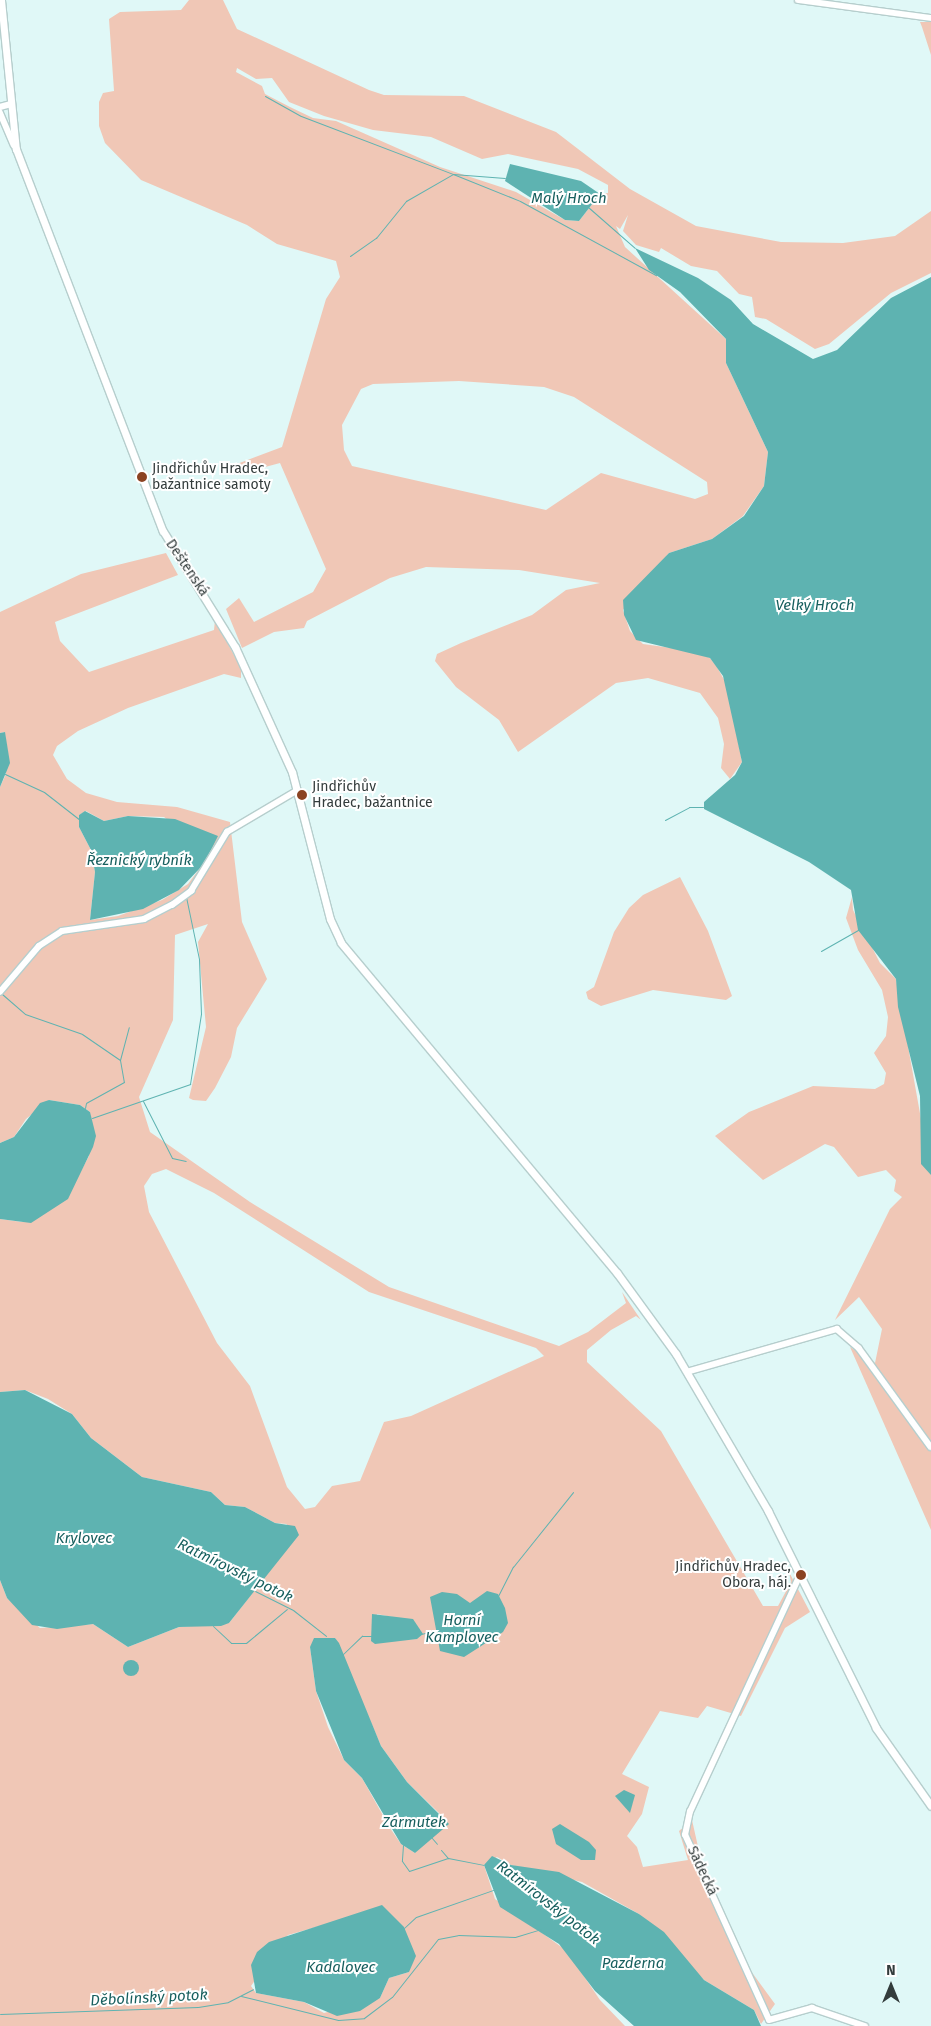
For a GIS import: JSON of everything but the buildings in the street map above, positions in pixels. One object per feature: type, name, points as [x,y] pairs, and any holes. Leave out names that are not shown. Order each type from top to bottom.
[{"type":"main road","name":"Deštenská","points":[[1,0],[16,148],[48,224],[89,345],[171,548],[236,648],[298,790],[330,919],[341,943],[617,1273],[687,1372],[768,1511],[876,1728],[931,1806]]},
{"type":"street","points":[[798,0],[931,18]]},
{"type":"street","points":[[0,107],[11,104]]},
{"type":"street","points":[[0,112],[16,148]]},
{"type":"street","points":[[0,992],[39,946],[75,928],[144,919],[172,905],[191,891],[227,832],[247,816],[298,790]]},
{"type":"street","points":[[687,1372],[837,1329],[865,1356],[931,1447]]},
{"type":"street","name":"Sádecká","points":[[800,1577],[701,1787],[685,1835],[768,2023],[812,2008],[865,2026]]},
{"type":"shaded area","points":[[189,0],[223,0],[237,29],[369,90],[384,95],[464,96],[556,132],[630,189],[696,226],[781,242],[843,243],[895,236],[931,211],[931,273],[891,293],[829,344],[815,349],[766,319],[755,317],[752,297],[739,294],[717,271],[691,266],[661,248],[659,252],[636,245],[623,231],[628,215],[620,229],[616,226],[625,247],[726,339],[726,363],[768,452],[764,486],[743,516],[712,539],[669,553],[623,610],[630,631],[643,644],[693,651],[710,658],[717,667],[727,685],[742,762],[730,779],[721,768],[724,744],[718,718],[700,693],[648,678],[616,683],[518,752],[499,720],[456,687],[435,661],[437,654],[532,615],[566,590],[600,583],[519,570],[426,567],[390,578],[307,621],[304,628],[274,632],[242,648],[226,609],[239,598],[254,622],[313,592],[326,569],[280,463],[250,471],[229,467],[282,447],[326,299],[340,277],[336,261],[277,244],[247,225],[141,180],[105,143],[99,126],[99,102],[103,93],[114,91],[109,19],[120,12],[181,10]],"holes":[[[237,68],[256,79],[272,78],[289,102],[324,116],[373,130],[431,137],[482,159],[508,154],[578,169],[608,185],[608,193],[600,194],[579,221],[565,220],[516,192],[440,167],[336,121],[313,118],[265,94],[262,86],[236,72]],[[459,381],[544,387],[574,397],[707,482],[708,494],[695,499],[601,473],[546,510],[352,466],[344,450],[342,425],[361,389],[373,384]]]},
{"type":"shaded area","points":[[920,22],[931,22],[931,55],[922,27]]},
{"type":"shaded area","points":[[166,553],[178,575],[55,622],[60,641],[89,672],[214,630],[215,620],[241,668],[241,678],[224,674],[128,708],[78,731],[57,746],[53,755],[67,779],[86,793],[117,802],[177,807],[230,822],[242,922],[267,979],[237,1028],[231,1057],[215,1088],[206,1101],[193,1100],[189,1098],[206,1027],[198,942],[208,924],[175,935],[173,1020],[139,1097],[150,1132],[250,1202],[389,1287],[559,1346],[588,1332],[626,1303],[622,1292],[641,1320],[636,1316],[611,1330],[587,1350],[587,1362],[661,1431],[763,1606],[778,1606],[791,1582],[789,1572],[810,1612],[785,1628],[741,1716],[707,1706],[698,1718],[660,1711],[622,1774],[649,1787],[642,1814],[627,1836],[637,1847],[643,1867],[688,1860],[679,1831],[692,1820],[701,1860],[748,1967],[775,2004],[761,2024],[754,2010],[704,1980],[639,1914],[582,1882],[511,1865],[497,1857],[484,1865],[495,1899],[567,1951],[600,2000],[625,2026],[0,2026],[0,1580],[7,1598],[40,1628],[93,1624],[128,1647],[179,1627],[229,1623],[254,1591],[287,1524],[275,1523],[245,1507],[225,1505],[211,1492],[142,1477],[91,1438],[72,1414],[48,1399],[25,1390],[0,1392],[0,1219],[22,1222],[77,1178],[89,1156],[90,1112],[80,1105],[49,1100],[26,1119],[14,1137],[0,1143],[0,787],[6,774],[5,732],[0,733],[0,612],[81,574]],"holes":[[[86,811],[104,821],[128,816],[164,817],[211,853],[188,884],[162,900],[118,916],[90,920],[95,872],[91,850],[79,827],[79,815]],[[166,1169],[214,1193],[369,1292],[536,1348],[544,1356],[411,1416],[384,1422],[360,1481],[332,1486],[315,1507],[305,1509],[287,1487],[250,1386],[217,1343],[149,1212],[144,1186],[152,1174]],[[377,1614],[397,1618],[417,1639],[371,1641]],[[335,1638],[381,1746],[407,1782],[443,1817],[415,1853],[401,1844],[362,1778],[344,1760],[328,1727],[316,1691],[310,1647]],[[320,1926],[409,1972],[389,1978],[380,1998],[324,2013],[304,2002],[256,1993],[251,1986],[288,1935]]]},
{"type":"shaded area","points":[[680,877],[708,931],[732,996],[726,1000],[653,990],[601,1006],[588,999],[586,992],[594,987],[614,932],[629,908],[643,895]]},
{"type":"shaded area","points":[[852,897],[853,910],[880,963],[896,979],[931,1175],[931,1530],[850,1347],[875,1363],[882,1329],[859,1297],[835,1320],[890,1209],[902,1197],[894,1191],[896,1180],[886,1170],[858,1177],[834,1147],[825,1144],[763,1180],[715,1136],[749,1112],[813,1086],[875,1089],[884,1084],[886,1073],[874,1053],[886,1036],[888,1017],[882,990],[858,950],[846,918]]},
{"type":"water","name":"Malý Hroch","points":[[510,164],[581,181],[600,194],[579,221],[565,220],[505,181]]},
{"type":"water","name":"Velký Hroch","points":[[635,248],[698,278],[731,300],[753,324],[813,359],[837,350],[891,298],[931,277],[931,1175],[921,1164],[920,1096],[898,1007],[896,979],[858,930],[851,890],[809,862],[704,809],[704,802],[735,775],[742,762],[723,676],[710,658],[636,640],[624,615],[623,600],[669,553],[712,539],[744,516],[764,486],[768,452],[726,363],[726,339],[680,292],[649,270]]},
{"type":"water","points":[[5,732],[10,763],[0,787],[0,733]]},
{"type":"water","name":"Řeznický rybník","points":[[85,811],[104,821],[128,816],[175,819],[218,836],[204,864],[179,890],[143,909],[90,920],[95,872],[91,850],[79,827],[79,815]]},
{"type":"water","points":[[49,1100],[80,1105],[90,1112],[96,1136],[93,1147],[68,1199],[31,1223],[0,1219],[0,1143],[14,1137],[40,1103]]},
{"type":"water","name":"Krylovec","points":[[25,1390],[72,1414],[91,1438],[142,1477],[211,1492],[225,1505],[245,1507],[275,1523],[295,1526],[299,1535],[229,1623],[221,1626],[179,1627],[128,1647],[93,1624],[57,1629],[32,1625],[7,1598],[0,1580],[0,1392]]},
{"type":"water","name":"Horní Kamplovec","points":[[487,1591],[498,1594],[505,1608],[508,1623],[503,1632],[464,1657],[440,1651],[430,1597],[442,1592],[457,1594],[470,1603]]},
{"type":"water","points":[[372,1614],[413,1619],[423,1634],[417,1639],[375,1644],[371,1641]]},
{"type":"water","name":"Zármutek","points":[[314,1638],[335,1638],[339,1643],[381,1746],[407,1782],[449,1824],[415,1853],[401,1844],[362,1778],[344,1760],[316,1691],[310,1647]]},
{"type":"water","points":[[131,1660],[137,1662],[139,1668],[137,1674],[131,1676],[125,1674],[123,1668],[125,1662]]},
{"type":"water","points":[[624,1790],[635,1795],[630,1813],[615,1796]]},
{"type":"water","points":[[560,1824],[589,1842],[596,1850],[595,1860],[581,1860],[556,1844],[552,1829]]},
{"type":"water","name":"Pazderna","points":[[492,1856],[511,1865],[559,1872],[639,1914],[664,1932],[704,1980],[754,2010],[761,2026],[634,2026],[595,1991],[559,1944],[500,1907],[484,1865]]},
{"type":"water","name":"Kadalovec","points":[[382,1905],[404,1927],[416,1956],[409,1972],[389,1978],[380,1998],[360,2011],[337,2016],[304,2002],[256,1993],[251,1965],[257,1952],[269,1942]]},
{"type":"waterway","points":[[265,96],[301,116],[453,174],[505,178]]},
{"type":"waterway","points":[[350,256],[376,238],[406,201],[453,174],[520,201],[656,275]]},
{"type":"waterway","points":[[588,207],[635,248]]},
{"type":"waterway","points":[[5,774],[44,792],[80,820]]},
{"type":"waterway","points":[[665,820],[689,807],[703,807]]},
{"type":"waterway","points":[[92,1118],[190,1084],[201,1014],[199,959],[186,897]]},
{"type":"waterway","points":[[821,951],[858,930]]},
{"type":"waterway","points":[[2,994],[25,1014],[82,1034],[120,1060],[124,1082],[86,1103],[85,1108]]},
{"type":"waterway","points":[[120,1060],[129,1027]]},
{"type":"waterway","points":[[143,1101],[172,1158],[186,1161]]},
{"type":"waterway","points":[[498,1596],[513,1567],[573,1492]]},
{"type":"waterway","name":"Ratmírovský potok","points":[[255,1591],[293,1610],[326,1636]]},
{"type":"waterway","points":[[213,1626],[231,1643],[246,1643],[287,1609]]},
{"type":"waterway","points":[[421,1634],[437,1630]]},
{"type":"waterway","points":[[342,1655],[362,1636],[372,1636]]},
{"type":"waterway","name":"Ratmírovský potok","points":[[431,1837],[437,1844]]},
{"type":"waterway","points":[[403,1845],[402,1861],[409,1871],[448,1858]]},
{"type":"waterway","name":"Ratmírovský potok","points":[[441,1850],[448,1858],[483,1865]]},
{"type":"waterway","name":"Děbolínský potok","points":[[404,1928],[416,1917],[493,1890]]},
{"type":"waterway","points":[[241,1996],[338,2020],[364,2018],[392,1997],[438,1939],[458,1935],[515,1937],[541,1929]]},
{"type":"waterway","name":"Děbolínský potok","points":[[0,2014],[198,2007],[228,2002],[253,1989]]},
{"type":"place","name":"Jindřichův Hradec, bažantnice samoty","points":[[142,477]]},
{"type":"place","name":"Jindřichův Hradec, bažantnice","points":[[302,795]]},
{"type":"place","name":"Jindřichův Hradec, Obora, háj.","points":[[801,1575]]}]
